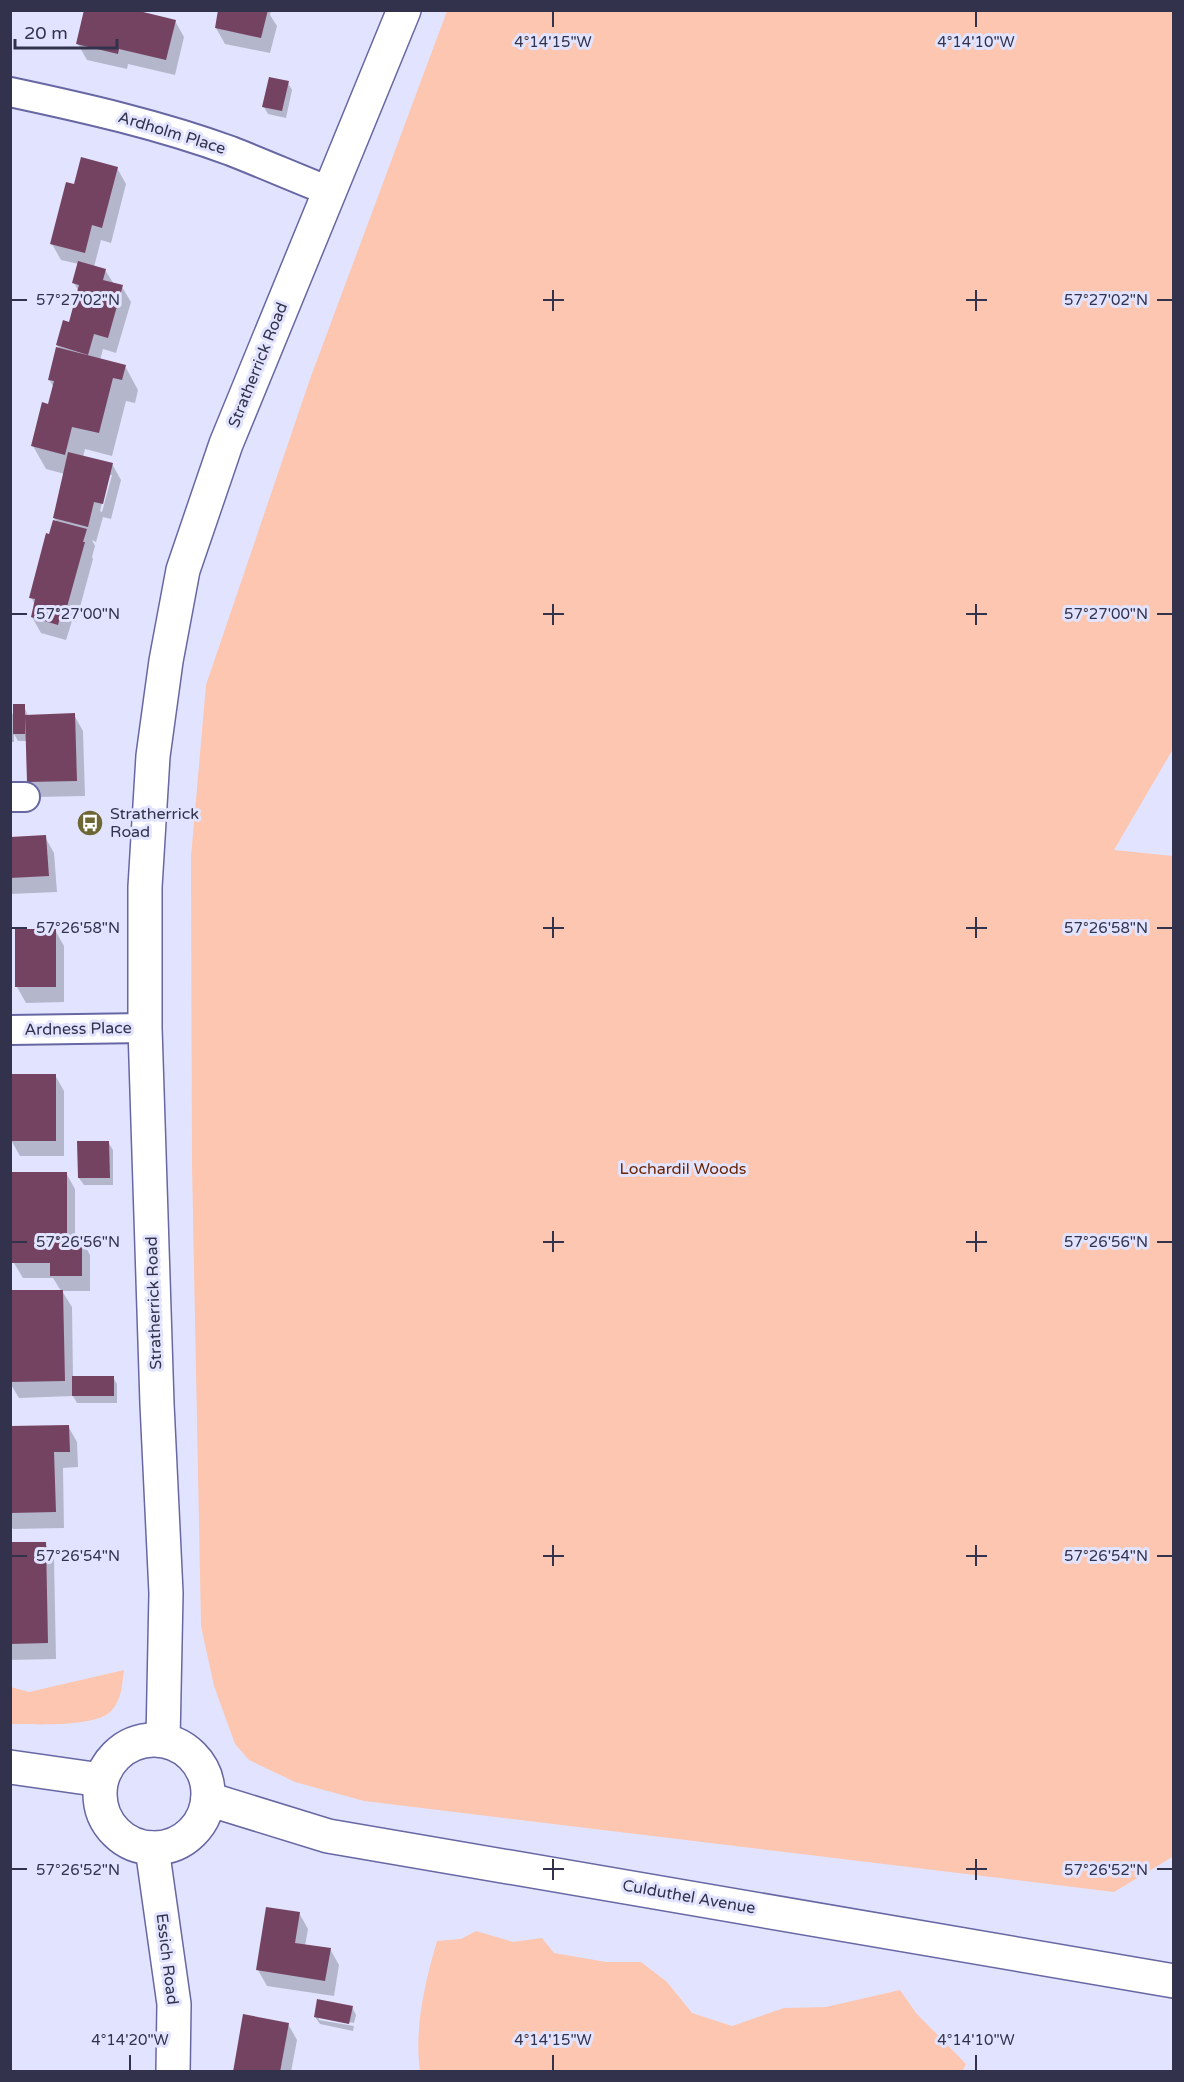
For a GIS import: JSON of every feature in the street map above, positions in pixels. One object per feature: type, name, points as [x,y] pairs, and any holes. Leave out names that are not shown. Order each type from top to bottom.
[{"type":"street","name":"Stratherrick Road","points":[[163,1740],[166,1593],[157,1404],[145,1028],[145,887],[153,756],[166,661],[183,570],[226,444],[404,10]]},
{"type":"street","name":"Ardholm Place","points":[[11,95],[79,106],[143,123],[230,151],[329,191]]},
{"type":"street","name":"Ardness Place","points":[[10,1030],[145,1028]]},
{"type":"street","points":[[147,1740],[163,1740],[179,1745],[192,1755],[202,1768],[207,1783],[208,1799],[204,1815],[183,1839],[169,1846],[152,1848],[136,1845],[122,1838],[111,1826],[103,1812],[100,1796],[101,1780],[118,1753],[132,1744],[147,1740]]},
{"type":"street","points":[[10,1767],[101,1780]]},
{"type":"street","name":"Culduthel Avenue","points":[[208,1799],[327,1836],[1173,1980]]},
{"type":"street","name":"Essich Road","points":[[152,1848],[174,2004],[172,2072]]},
{"type":"green space","name":"Lochardil Woods","points":[[447,11],[1173,11],[1173,749],[1114,850],[1173,856],[1174,1856],[1114,1892],[364,1801],[295,1782],[249,1760],[235,1744],[214,1686],[201,1626],[192,1167],[191,857],[206,685],[310,379]]},
{"type":"green space","points":[[124,1670],[118,1701],[105,1716],[64,1724],[11,1724],[11,1687],[29,1692]]},
{"type":"green space","points":[[476,1931],[513,1942],[542,1938],[554,1953],[606,1962],[641,1962],[667,1982],[692,2013],[732,2026],[784,2008],[826,2007],[900,1990],[916,2013],[966,2064],[962,2072],[420,2071],[418,2038],[420,2022],[428,1973],[437,1941],[461,1939]]},
{"type":"building","points":[[84,10],[135,10],[176,20],[166,60],[119,49],[118,54],[76,44]]},
{"type":"building","points":[[218,10],[268,10],[261,38],[215,28]]},
{"type":"building","points":[[269,77],[289,81],[282,111],[262,107]]},
{"type":"building","points":[[81,157],[118,167],[102,228],[92,225],[85,253],[50,244],[66,182],[74,184]]},
{"type":"building","points":[[78,261],[106,269],[103,280],[123,285],[108,338],[94,334],[88,355],[56,345],[63,320],[69,322],[79,285],[72,283]]},
{"type":"building","points":[[56,347],[126,365],[122,380],[113,378],[99,433],[72,427],[65,455],[31,446],[42,402],[48,404],[54,381],[48,380]]},
{"type":"building","points":[[68,452],[113,463],[103,504],[94,502],[88,527],[53,518]]},
{"type":"building","points":[[53,520],[87,529],[67,607],[63,606],[58,625],[31,617],[35,599],[29,598],[46,533],[49,534]]},
{"type":"building","points":[[13,704],[25,704],[25,734],[13,734]]},
{"type":"building","points":[[75,713],[77,781],[27,782],[25,715]]},
{"type":"building","points":[[46,835],[49,876],[10,878],[10,837]]},
{"type":"building","points":[[15,929],[56,929],[56,987],[15,987]]},
{"type":"building","points":[[10,1074],[56,1074],[56,1141],[10,1141]]},
{"type":"building","points":[[77,1141],[109,1141],[110,1178],[78,1178]]},
{"type":"building","points":[[12,1172],[67,1172],[67,1238],[82,1238],[82,1276],[50,1276],[50,1263],[12,1263]]},
{"type":"building","points":[[10,1290],[63,1290],[65,1381],[10,1382]]},
{"type":"building","points":[[72,1376],[114,1376],[114,1396],[72,1396]]},
{"type":"building","points":[[69,1425],[70,1452],[54,1452],[56,1512],[10,1513],[10,1426]]},
{"type":"building","points":[[10,1542],[46,1542],[48,1643],[10,1644]]},
{"type":"building","points":[[266,1907],[300,1912],[295,1943],[331,1948],[325,1981],[256,1970]]},
{"type":"building","points":[[317,1999],[353,2006],[349,2024],[314,2017]]},
{"type":"building","points":[[243,2014],[289,2023],[280,2072],[233,2072]]},
{"type":"place","name":"Stratherrick Road","points":[[90,823]]}]
